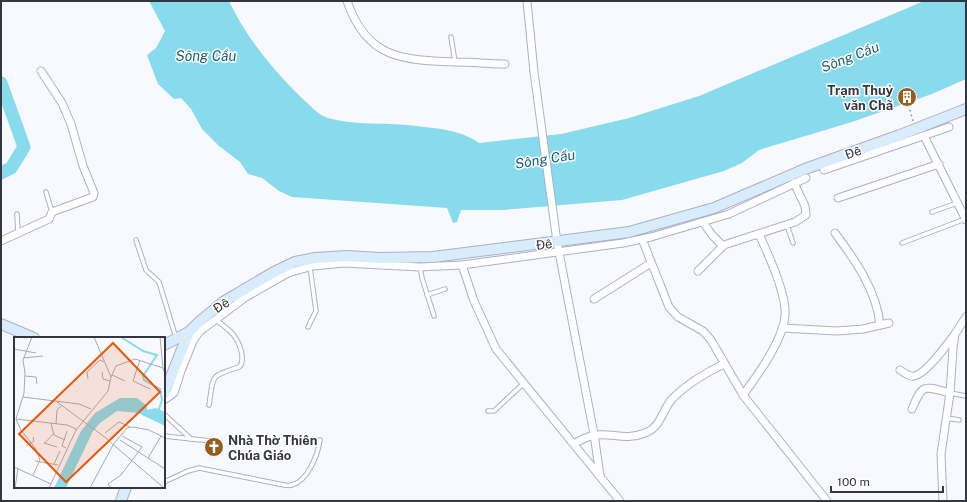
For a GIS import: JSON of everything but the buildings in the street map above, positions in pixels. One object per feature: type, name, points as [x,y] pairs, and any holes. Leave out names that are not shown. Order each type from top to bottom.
[{"type":"main road","name":"Đê","points":[[165,392],[189,332],[208,314],[224,302],[274,272],[295,262],[315,258],[347,256],[380,258],[433,257],[558,247],[629,232],[714,208],[805,169],[900,135],[966,109]]},
{"type":"main road","points":[[1,324],[32,337]]},
{"type":"main road","points":[[165,344],[189,332]]},
{"type":"main road","points":[[121,501],[126,488]]},
{"type":"street","points":[[347,1],[354,20],[380,49],[395,56],[417,61],[505,64]]},
{"type":"street","points":[[528,1],[534,72],[558,247],[594,434],[600,476]]},
{"type":"street","points":[[1,241],[50,219],[52,212],[93,197],[94,193],[83,166],[71,124],[62,104],[41,71]]},
{"type":"street","points":[[824,170],[950,127]]},
{"type":"street","points":[[924,136],[966,220]]},
{"type":"street","points":[[838,198],[939,164]]},
{"type":"street","points":[[165,400],[172,396],[174,393],[181,371],[193,342],[199,332],[214,319],[246,297],[288,273],[310,266],[344,262],[420,267],[462,265],[558,247],[642,239],[729,214],[806,178]]},
{"type":"street","points":[[698,271],[723,246],[787,225],[806,215],[807,212],[794,183]]},
{"type":"street","points":[[703,222],[712,235],[723,246]]},
{"type":"street","points":[[836,233],[860,270],[879,313],[880,325]]},
{"type":"street","points":[[743,395],[767,362],[786,316],[785,302],[759,234]]},
{"type":"street","points":[[642,239],[669,307],[678,316],[703,331],[711,340],[743,395],[827,501]]},
{"type":"street","points":[[594,299],[651,263]]},
{"type":"street","points":[[462,265],[474,301],[496,349],[523,384],[620,501]]},
{"type":"street","points":[[900,370],[911,376],[915,376],[931,366],[937,355],[956,334],[966,317]]},
{"type":"street","points":[[782,328],[837,331],[863,329],[889,323]]},
{"type":"street","points":[[942,501],[941,454],[945,418],[950,393],[956,334]]},
{"type":"street","points":[[574,444],[585,437],[594,434],[605,433],[626,436],[646,433],[658,424],[667,405],[692,381],[724,364]]},
{"type":"street","points":[[912,409],[919,392],[923,388],[950,393]]},
{"type":"lane","points":[[451,38],[455,62]]},
{"type":"lane","points":[[46,192],[52,212]]},
{"type":"lane","points":[[932,212],[957,203]]},
{"type":"lane","points":[[17,214],[18,233]]},
{"type":"lane","points":[[902,243],[966,220]]},
{"type":"lane","points":[[787,225],[793,243]]},
{"type":"lane","points":[[136,240],[146,270],[159,282],[176,339]]},
{"type":"lane","points":[[308,327],[316,311],[310,266]]},
{"type":"lane","points":[[420,267],[434,316]]},
{"type":"lane","points":[[427,295],[445,289]]},
{"type":"lane","points":[[209,405],[214,378],[219,373],[239,367],[242,360],[240,345],[235,335],[214,319]]},
{"type":"lane","points":[[488,410],[494,411],[523,384]]},
{"type":"lane","points":[[950,393],[966,396]]},
{"type":"lane","points":[[165,415],[191,439]]},
{"type":"lane","points":[[945,418],[959,420]]},
{"type":"lane","points":[[165,436],[211,441]]},
{"type":"lane","points":[[165,482],[188,471],[199,468],[278,484],[291,485],[298,482],[311,466],[318,452],[320,440]]},
{"type":"path","points":[[907,100],[914,122]]},
{"type":"water","name":"Sông Cầu","points":[[149,1],[229,1],[244,28],[262,54],[282,78],[324,117],[349,122],[405,125],[441,129],[456,132],[479,143],[561,134],[629,118],[699,96],[924,1],[966,1],[966,79],[932,94],[852,122],[759,150],[742,163],[724,171],[622,200],[503,210],[461,210],[457,222],[453,223],[447,208],[292,197],[279,191],[262,178],[248,174],[240,162],[219,146],[202,129],[191,109],[181,98],[174,99],[158,84],[147,55],[156,48],[165,31]]},
{"type":"waterway","points":[[1,83],[24,147],[11,168],[1,173]]},
{"type":"place","name":"Trạm Thuỷ văn Chã","points":[[907,97]]},
{"type":"place","name":"Nhà Thờ Thiên Chúa Giáo","points":[[214,447]]}]
